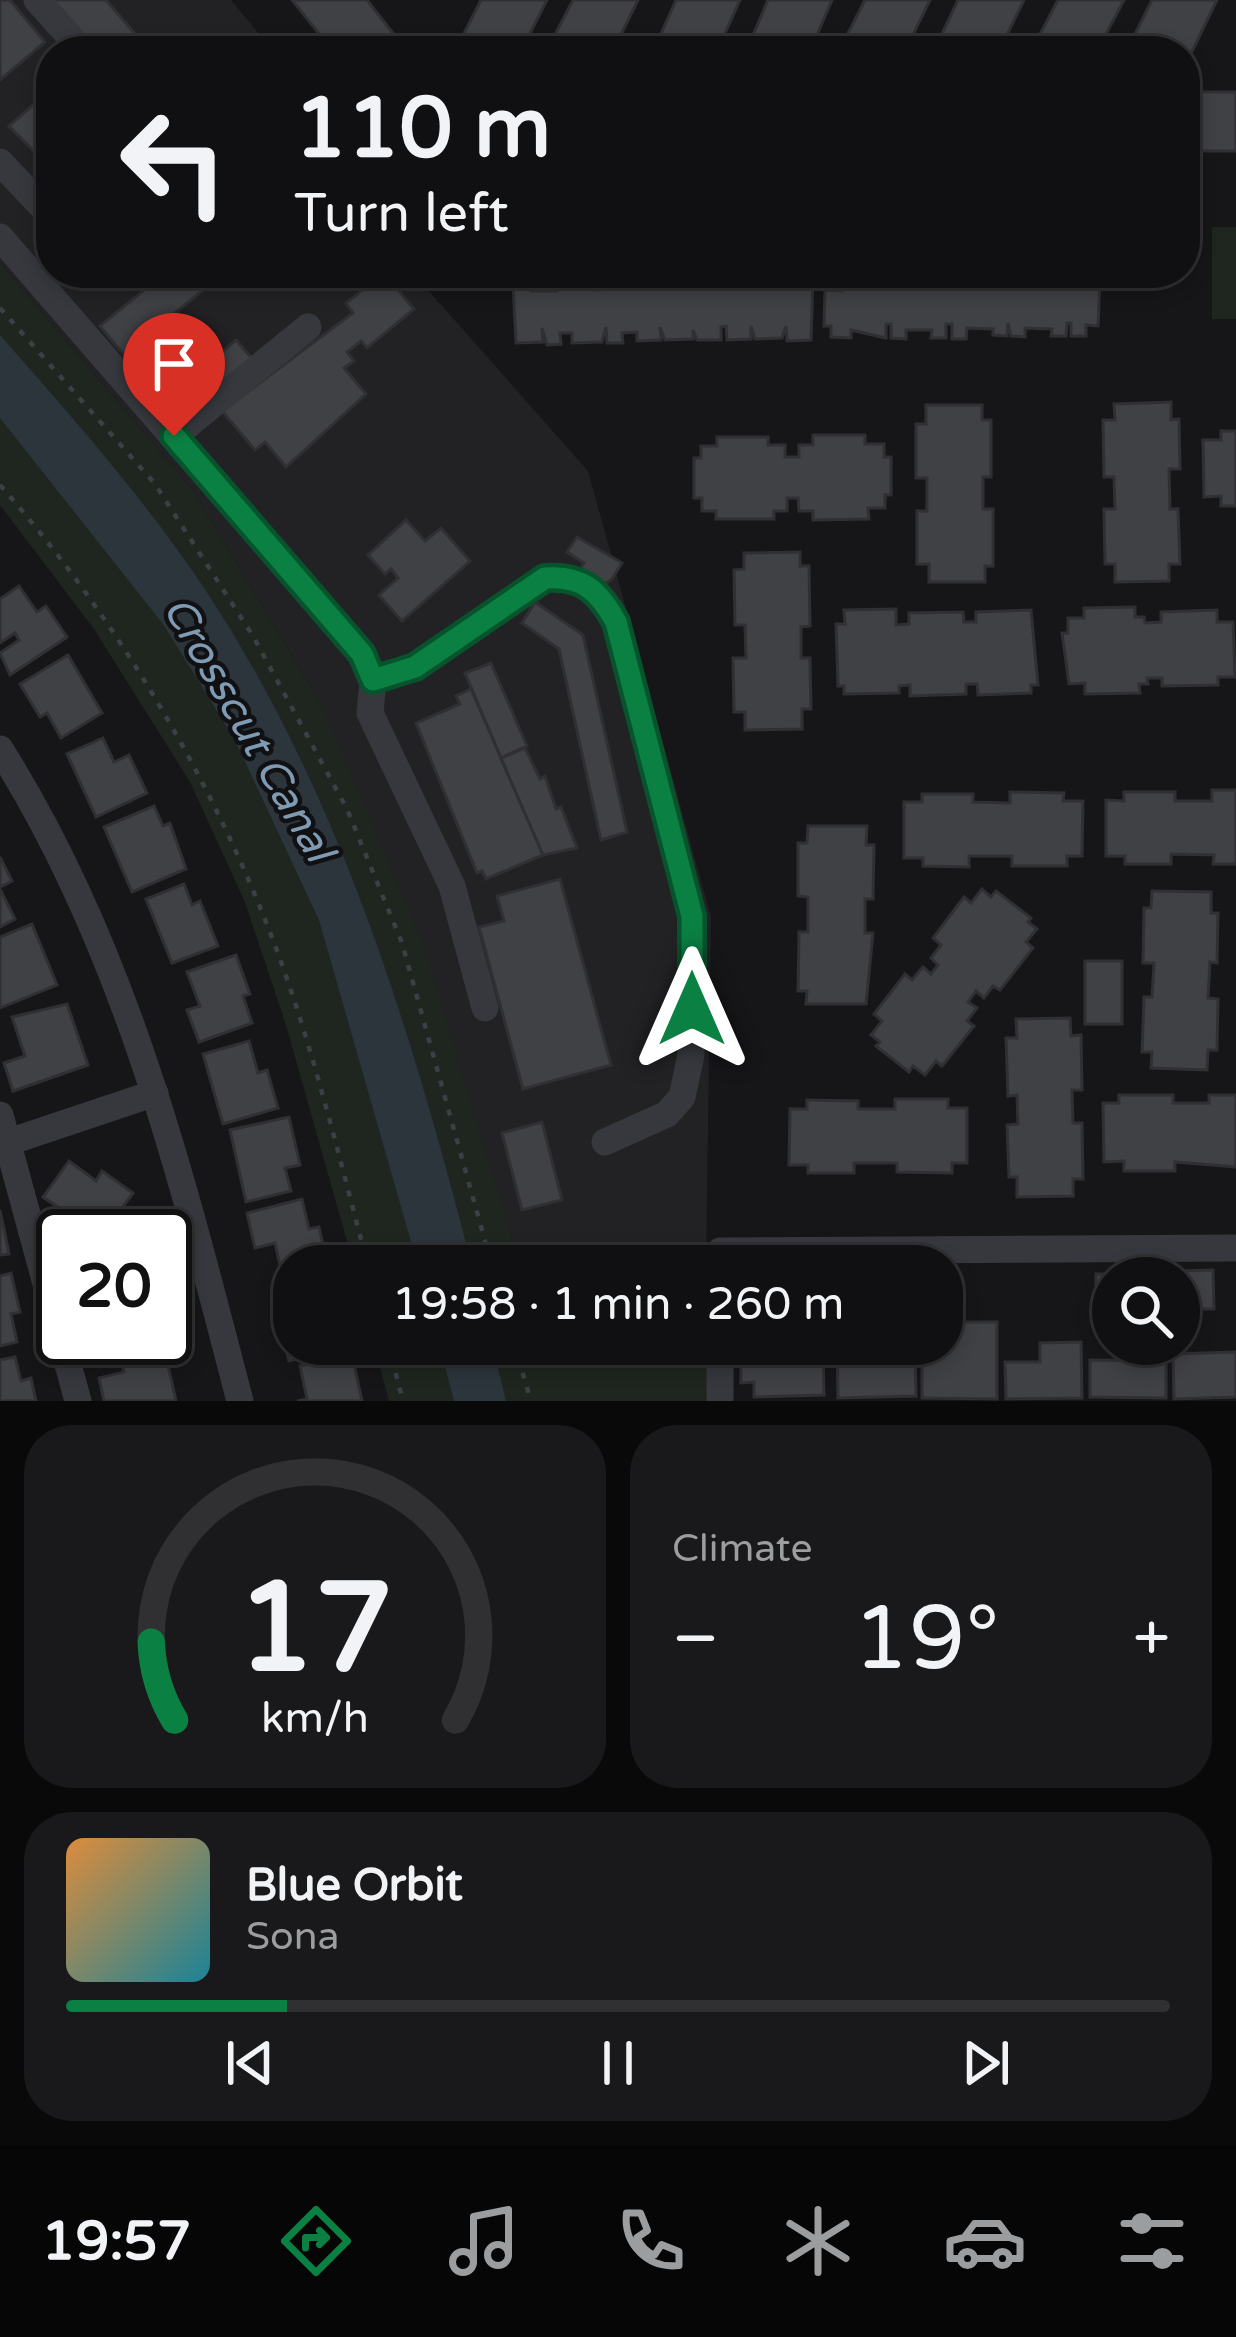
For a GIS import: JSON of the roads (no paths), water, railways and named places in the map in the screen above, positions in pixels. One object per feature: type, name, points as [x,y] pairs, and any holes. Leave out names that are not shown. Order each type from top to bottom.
[{"type":"street","points":[[37,0],[69,36]]},
{"type":"street","points":[[0,162],[36,200]]},
{"type":"street","points":[[0,237],[36,278]]},
{"type":"street","points":[[45,288],[362,654],[373,680],[370,712],[452,886],[485,1008]]},
{"type":"street","points":[[174,436],[308,326]]},
{"type":"street","points":[[373,680],[415,667],[545,578],[562,577],[595,589],[616,622],[692,916],[691,1055],[682,1097],[667,1114],[605,1142]]},
{"type":"street","points":[[0,749],[9,785],[94,927],[155,1093],[240,1401]]},
{"type":"street","points":[[78,1401],[3,1134],[155,1093]]},
{"type":"street","points":[[963,1253],[1236,1248]]},
{"type":"street","points":[[720,1365],[720,1401]]},
{"type":"water","name":"Crosscut Canal","points":[[0,335],[158,524],[254,669],[296,750],[367,917],[424,1090],[466,1245],[412,1245],[319,920],[235,740],[163,624],[0,418]]},
{"type":"water","points":[[445,1365],[497,1365],[506,1401],[454,1401]]}]
